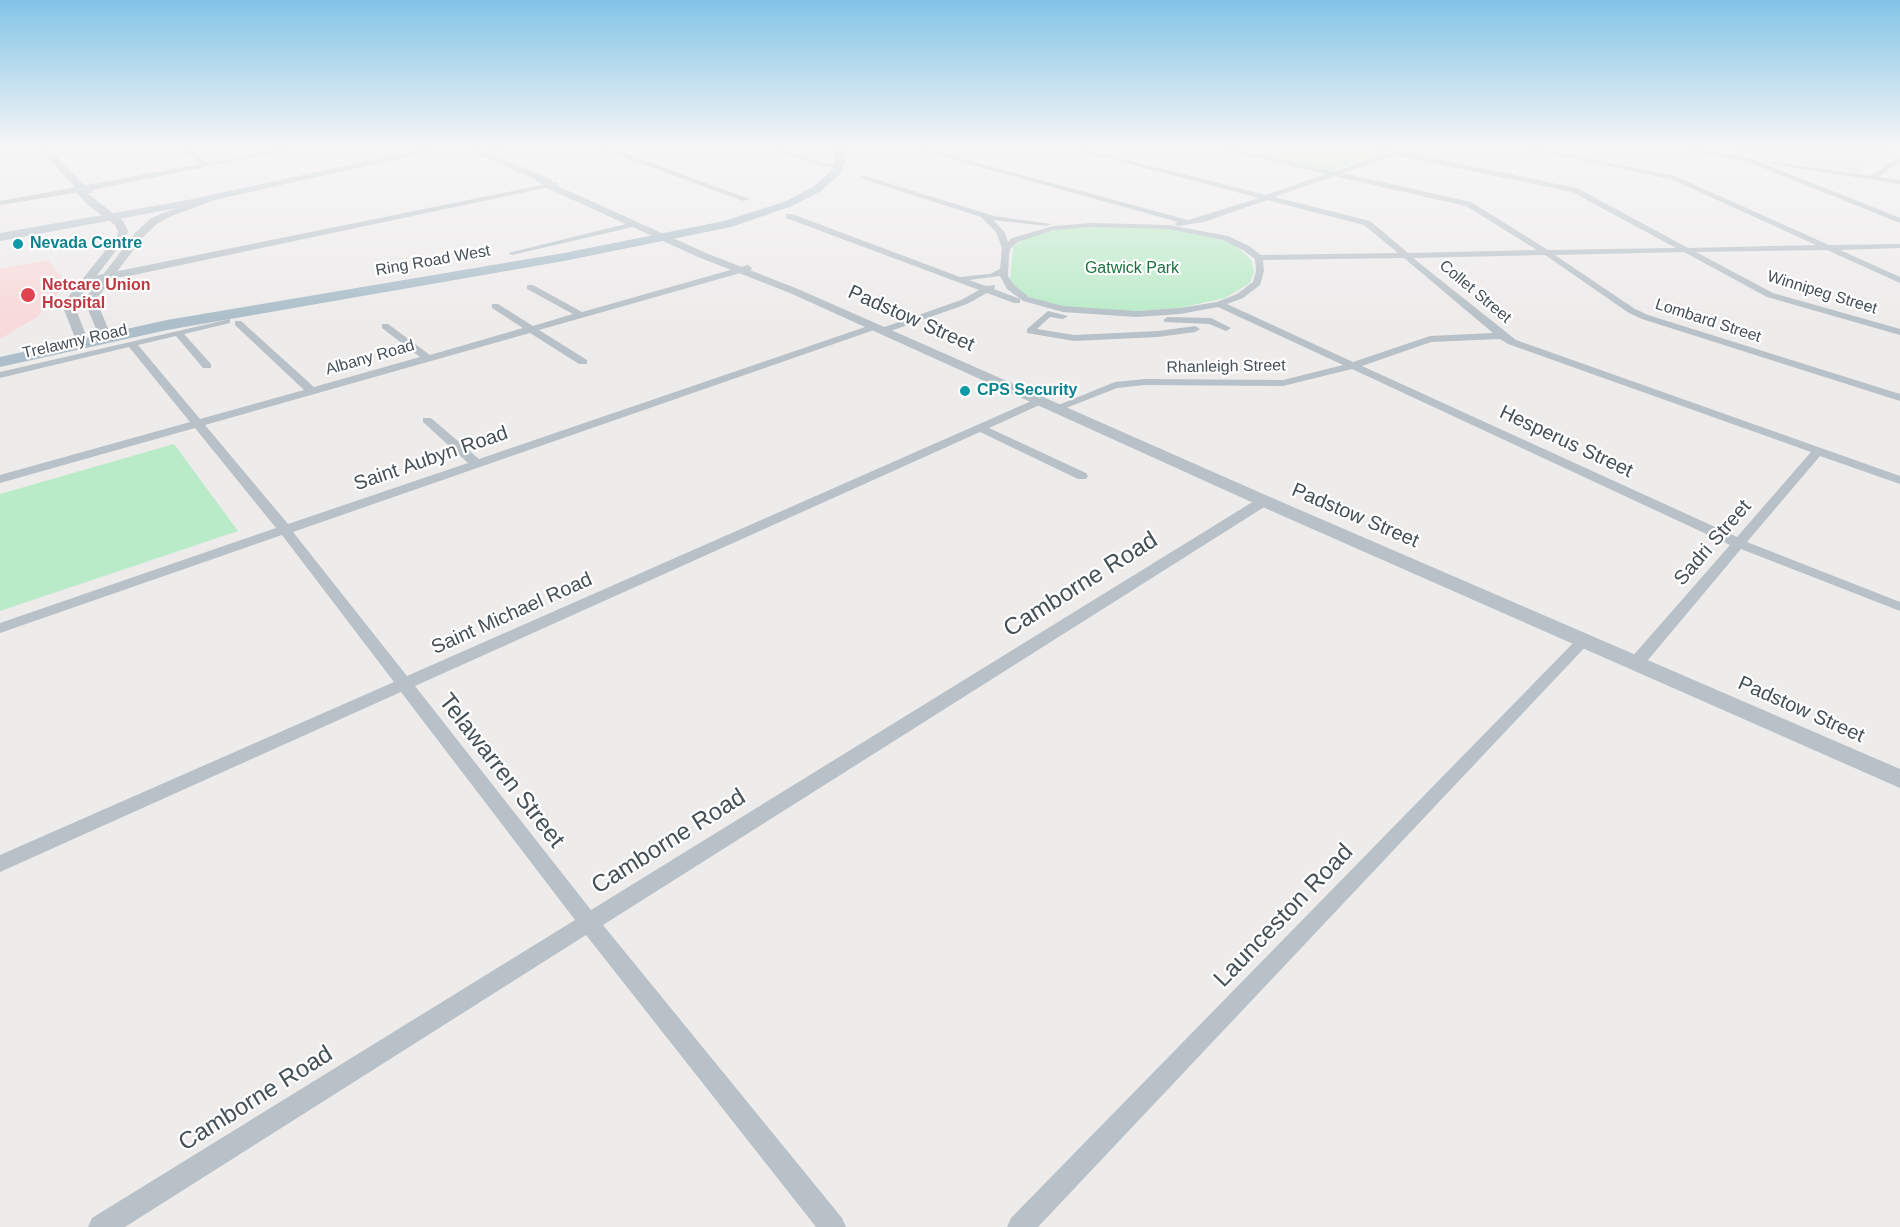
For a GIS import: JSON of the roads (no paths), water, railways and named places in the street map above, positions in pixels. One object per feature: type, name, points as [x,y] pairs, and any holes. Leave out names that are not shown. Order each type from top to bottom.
[{"type":"main road","points":[[127,214],[171,204]]},
{"type":"main road","points":[[0,236],[178,204]]},
{"type":"main road","name":"Ring Road West","points":[[664,235],[743,214],[770,204]]},
{"type":"main road","name":"Ring Road West","points":[[0,353],[727,224],[787,204]]},
{"type":"main road","name":"Ring Road West","points":[[0,362],[81,339]]},
{"type":"street","points":[[81,339],[69,307],[70,302],[122,236],[123,231],[111,217],[99,211],[94,204]]},
{"type":"street","points":[[105,204],[127,214],[138,227],[139,235]]},
{"type":"street","points":[[104,334],[91,302],[95,291],[139,235],[154,221],[197,204]]},
{"type":"street","points":[[88,278],[108,276],[460,204]]},
{"type":"street","name":"Padstow Street","points":[[594,204],[634,224],[664,235]]},
{"type":"street","name":"Padstow Street","points":[[596,204],[1264,501],[1637,662],[1900,779]]},
{"type":"street","points":[[949,204],[980,214],[1024,223],[1157,226],[1191,222],[1246,204]]},
{"type":"street","points":[[1120,204],[1209,228],[1246,248],[1258,258],[1900,246]]},
{"type":"street","name":"Collet Street","points":[[1296,204],[1367,223],[1502,336],[1525,347],[1900,480]]},
{"type":"street","name":"Lombard Street","points":[[1468,204],[1547,253],[1632,311],[1662,324],[1900,398]]},
{"type":"street","name":"Winnipeg Street","points":[[1600,204],[1770,296],[1900,332]]},
{"type":"street","points":[[1731,204],[1900,280]]},
{"type":"street","points":[[1859,204],[1900,221]]},
{"type":"street","points":[[1134,226],[1151,220],[1148,212]]},
{"type":"street","points":[[964,302],[988,291],[999,281],[1003,272],[1005,248],[1000,231],[980,214]]},
{"type":"street","points":[[789,216],[1017,301]]},
{"type":"street","points":[[512,253],[634,224]]},
{"type":"street","points":[[1005,248],[1015,240],[1036,232],[1053,228],[1091,225]]},
{"type":"street","points":[[1157,226],[1226,238]]},
{"type":"street","points":[[964,302],[989,298],[1118,318],[1180,311],[1219,304],[1240,296],[1257,283],[1260,272],[1258,258]]},
{"type":"street","name":"Albany Road","points":[[0,479],[743,269]]},
{"type":"street","points":[[957,279],[983,277],[1003,272]]},
{"type":"street","points":[[1003,272],[1010,287],[1026,299],[1063,309]]},
{"type":"street","points":[[530,287],[581,315]]},
{"type":"street","name":"Saint Aubyn Road","points":[[0,628],[477,464],[964,302]]},
{"type":"street","name":"Hesperus Street","points":[[1219,304],[1738,543],[1900,607]]},
{"type":"street","points":[[495,306],[582,362]]},
{"type":"street","points":[[1195,329],[1074,338],[1030,331],[1048,314],[1211,321],[1226,328]]},
{"type":"street","points":[[1118,318],[1124,336]]},
{"type":"street","name":"Trelawny Road","points":[[0,375],[232,322],[312,391]]},
{"type":"street","points":[[385,326],[428,358]]},
{"type":"street","points":[[178,333],[207,366]]},
{"type":"street","name":"Rhanleigh Street","points":[[1057,408],[1115,385],[1298,381],[1430,339],[1502,336]]},
{"type":"street","name":"Telawarren Street","points":[[132,344],[285,530],[588,922],[833,1227]]},
{"type":"street","name":"Saint Michael Road","points":[[0,864],[1040,401]]},
{"type":"street","points":[[427,420],[477,464]]},
{"type":"street","points":[[980,428],[1082,476]]},
{"type":"street","name":"Sadri Street","points":[[1637,662],[1818,451]]},
{"type":"street","name":"Camborne Road","points":[[100,1227],[1264,501]]},
{"type":"street","name":"Launceston Road","points":[[1020,1227],[1584,640]]},
{"type":"place","name":"Nevada Centre","points":[[18,244]]},
{"type":"place","name":"Netcare Union Hospital","points":[[28,295]]},
{"type":"place","name":"CPS Security","points":[[965,391]]},
{"type":"park label","name":"Gatwick Park","points":[[1132,269]]}]
